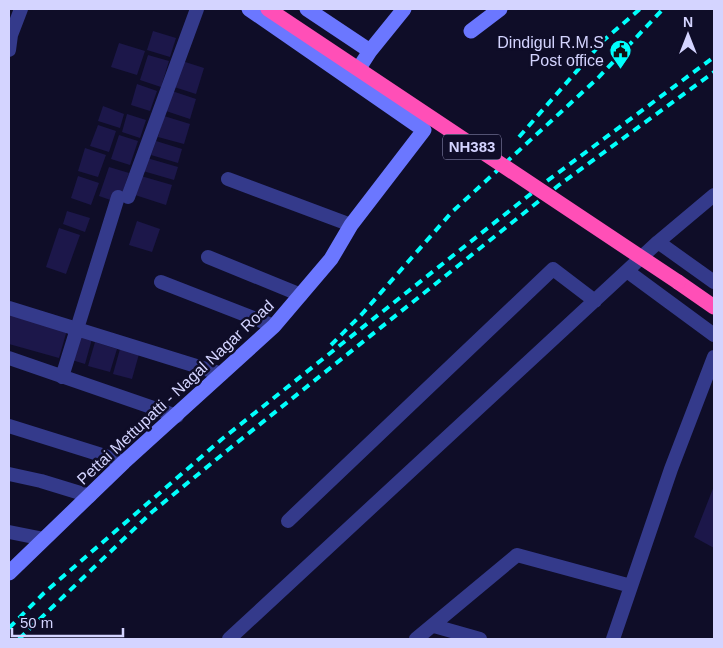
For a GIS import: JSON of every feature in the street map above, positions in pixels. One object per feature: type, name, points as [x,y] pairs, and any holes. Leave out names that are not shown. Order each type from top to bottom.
[{"type":"highway","name":"NH383","points":[[268,9],[714,307]]},
{"type":"main road","points":[[249,9],[351,80],[370,51],[404,9]]},
{"type":"main road","points":[[307,9],[370,51]]},
{"type":"main road","points":[[471,31],[500,9]]},
{"type":"main road","name":"Pettai Mettupatti - Nagal Nagar Road","points":[[9,573],[124,462],[177,416],[274,326],[331,259],[351,224],[424,130],[351,80]]},
{"type":"street","points":[[9,50],[11,36],[21,9]]},
{"type":"street","points":[[62,377],[123,197],[197,9]]},
{"type":"street","points":[[228,179],[351,224]]},
{"type":"street","points":[[229,639],[658,242],[714,195]]},
{"type":"street","points":[[658,242],[714,282]]},
{"type":"street","points":[[208,257],[301,295]]},
{"type":"street","points":[[288,521],[553,269],[595,301]]},
{"type":"street","points":[[627,271],[714,335]]},
{"type":"street","points":[[161,282],[274,326]]},
{"type":"street","points":[[9,308],[222,374]]},
{"type":"street","points":[[613,639],[670,469],[714,357]]},
{"type":"street","points":[[9,358],[177,416]]},
{"type":"street","points":[[9,426],[124,462]]},
{"type":"street","points":[[9,474],[41,481],[90,496]]},
{"type":"street","points":[[9,532],[44,539]]},
{"type":"street","points":[[416,639],[434,626],[517,555],[631,586]]},
{"type":"street","points":[[434,626],[480,639]]},
{"type":"building","points":[[153,31],[176,38],[170,57],[147,50]]},
{"type":"building","points":[[119,43],[145,51],[137,75],[111,67]]},
{"type":"building","points":[[148,55],[169,61],[161,87],[140,80]]},
{"type":"building","points":[[179,60],[204,68],[196,94],[171,86]]},
{"type":"building","points":[[137,84],[157,91],[150,111],[131,105]]},
{"type":"building","points":[[172,91],[196,99],[190,119],[166,111]]},
{"type":"building","points":[[103,106],[124,114],[120,128],[98,121]]},
{"type":"building","points":[[127,114],[146,120],[140,138],[122,132]]},
{"type":"building","points":[[164,116],[190,124],[184,144],[158,137]]},
{"type":"building","points":[[98,125],[116,131],[109,152],[90,146]]},
{"type":"building","points":[[119,135],[138,141],[130,165],[111,159]]},
{"type":"building","points":[[156,141],[182,149],[178,163],[151,155]]},
{"type":"building","points":[[85,148],[106,155],[98,177],[78,171]]},
{"type":"building","points":[[147,158],[178,167],[174,180],[143,171]]},
{"type":"building","points":[[109,167],[129,173],[119,203],[99,196]]},
{"type":"building","points":[[78,176],[99,183],[91,205],[71,198]]},
{"type":"building","points":[[141,176],[172,185],[166,205],[135,195]]},
{"type":"building","points":[[67,211],[90,218],[85,232],[63,224]]},
{"type":"building","points":[[137,221],[160,229],[152,252],[129,245]]},
{"type":"building","points":[[59,228],[80,235],[66,274],[46,267]]},
{"type":"building","points":[[9,314],[67,330],[59,358],[9,344]]},
{"type":"building","points":[[69,332],[92,339],[85,364],[62,357]]},
{"type":"building","points":[[95,342],[117,349],[110,372],[88,366]]},
{"type":"building","points":[[120,349],[139,354],[132,379],[113,374]]},
{"type":"building","points":[[714,486],[714,548],[694,537]]},
{"type":"railway","points":[[519,137],[604,40],[640,9]]},
{"type":"railway","points":[[331,345],[362,314],[452,212],[598,78],[663,9]]},
{"type":"railway","points":[[9,628],[44,593],[222,439],[547,181],[714,57]]},
{"type":"railway","points":[[19,639],[152,512],[229,449],[559,185],[714,72]]},
{"type":"place","name":"Dindigul R.M.S Post office","points":[[620,70]]}]
